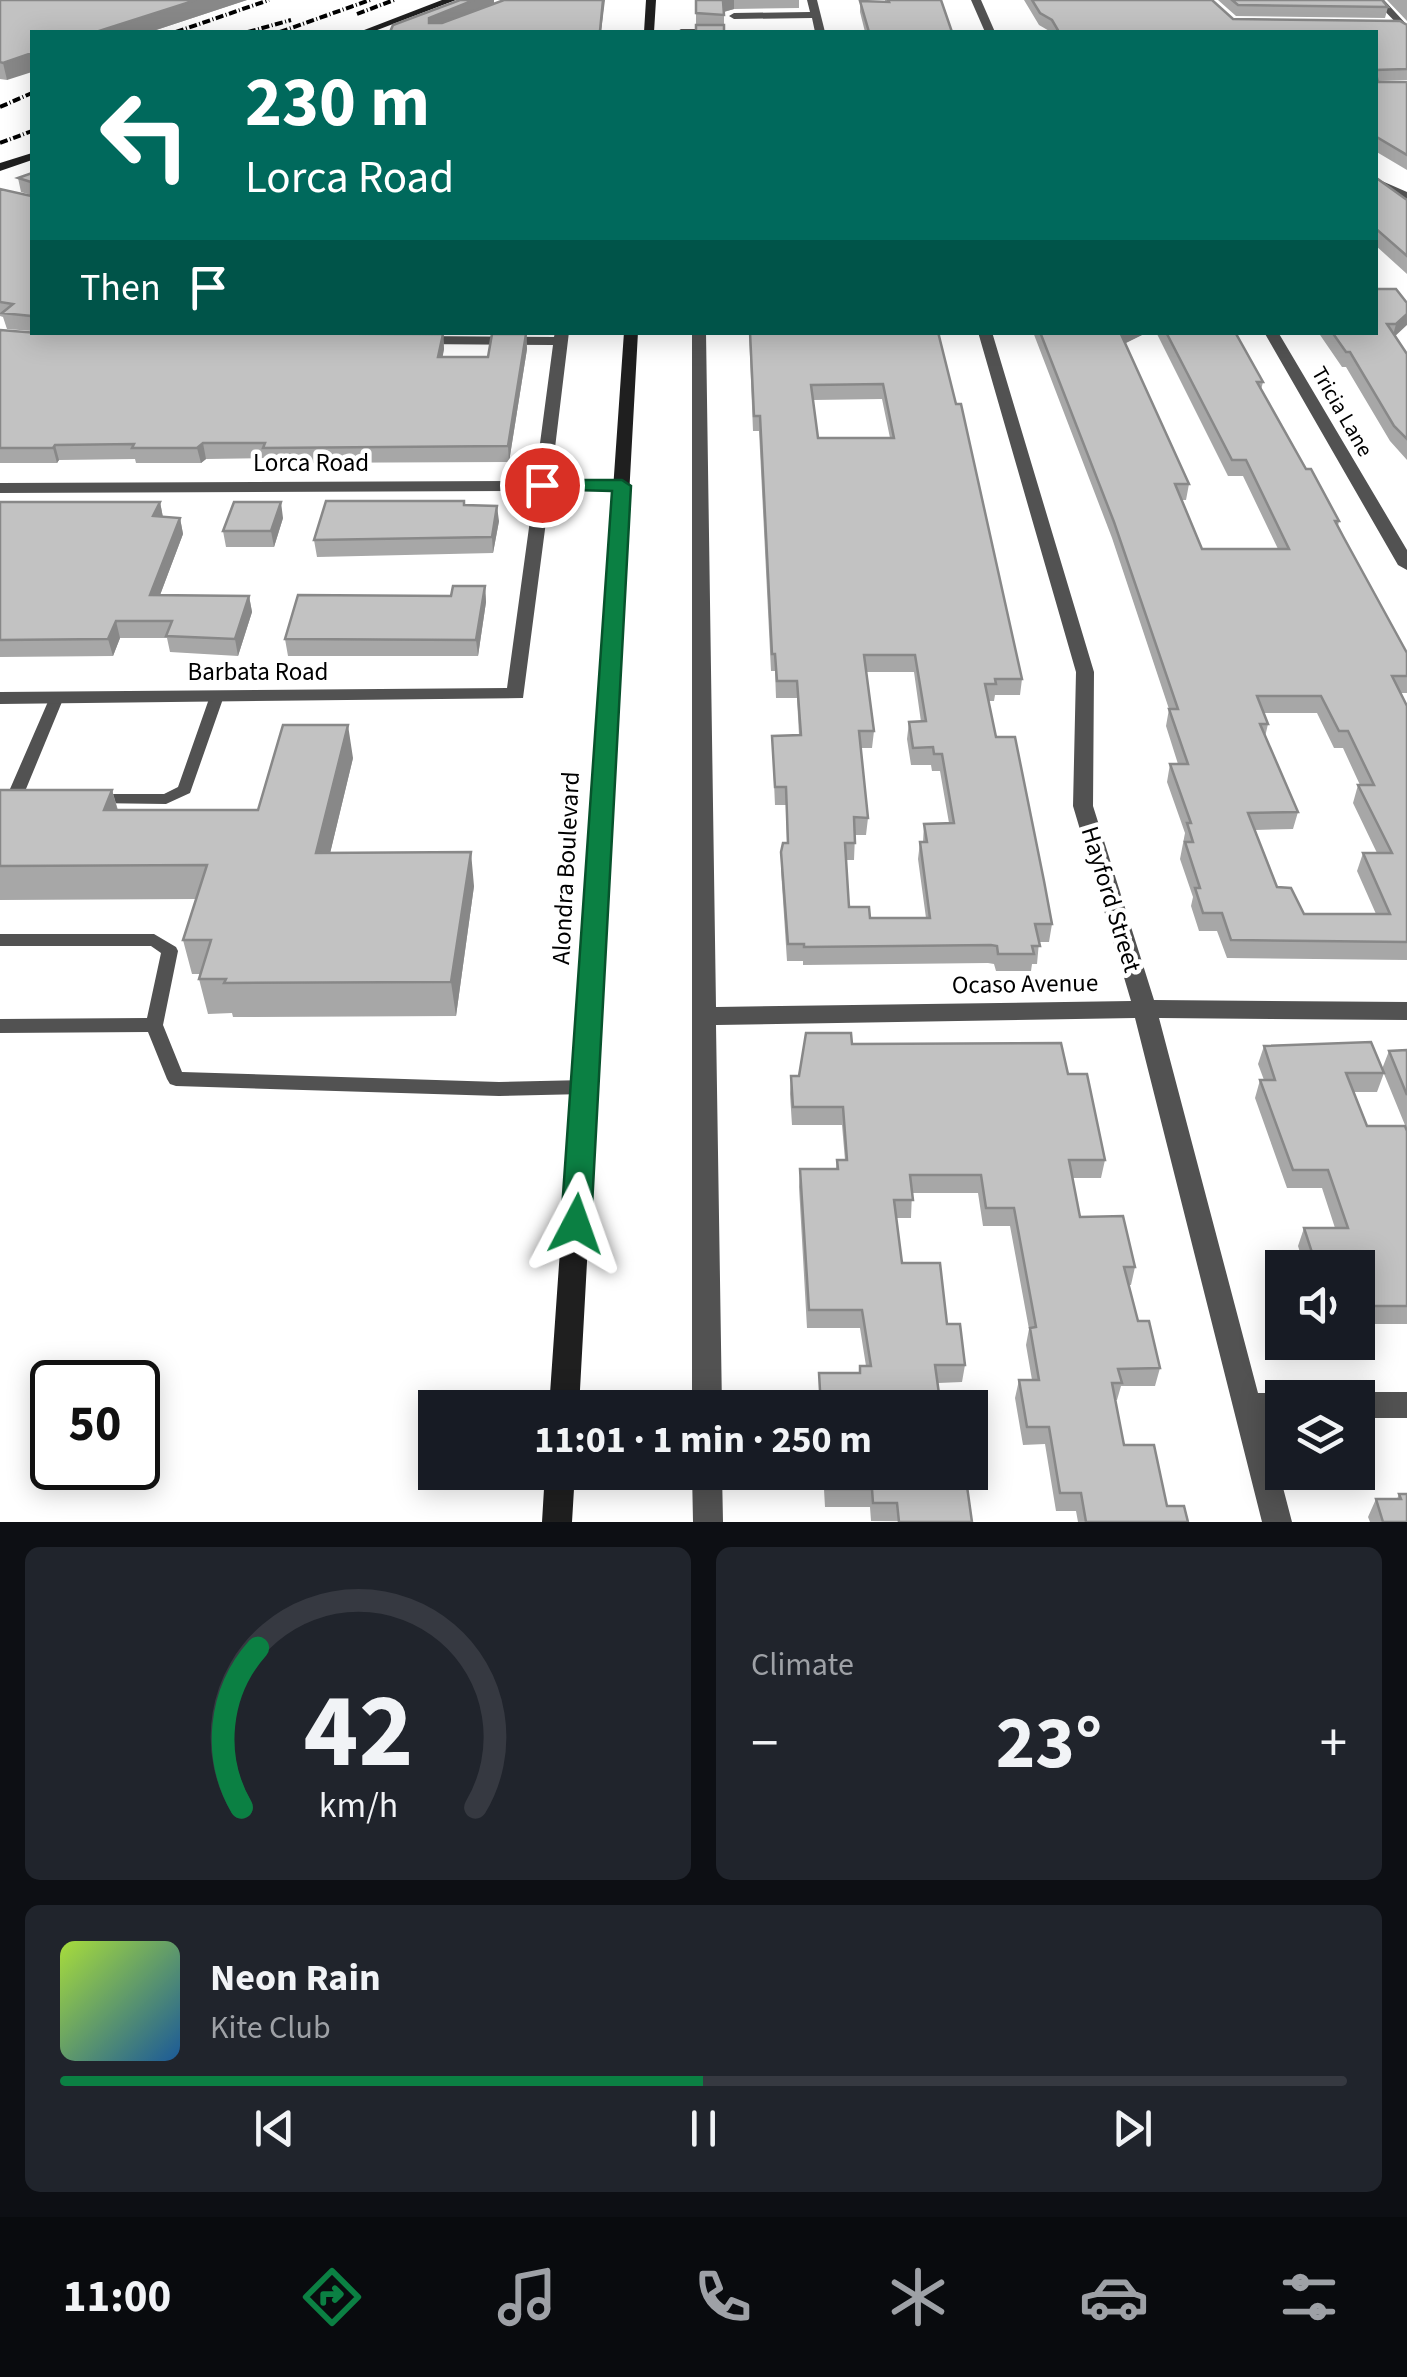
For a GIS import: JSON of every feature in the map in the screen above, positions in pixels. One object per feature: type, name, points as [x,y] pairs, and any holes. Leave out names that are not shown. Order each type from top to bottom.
[{"type":"main road","points":[[369,30],[451,0]]},
{"type":"main road","points":[[649,30],[651,0]]},
{"type":"main road","points":[[0,168],[30,157]]},
{"type":"main road","name":"Alondra Boulevard","points":[[565,1390],[631,335]]},
{"type":"main road","points":[[557,1522],[559,1490]]},
{"type":"street","points":[[812,0],[820,30]]},
{"type":"street","points":[[976,0],[989,30]]},
{"type":"street","points":[[1379,0],[1404,28]]},
{"type":"street","points":[[734,16],[816,15]]},
{"type":"street","points":[[1383,25],[1404,28]]},
{"type":"street","points":[[1378,183],[1407,197]]},
{"type":"street","points":[[699,335],[706,1390]]},
{"type":"street","name":"Hayford Street","points":[[986,335],[1084,672],[1083,806],[1145,1009],[1277,1522]]},
{"type":"street","name":"Tricia Lane","points":[[1273,335],[1407,564]]},
{"type":"street","points":[[401,340],[562,336],[542,485]]},
{"type":"street","name":"Barbata Road","points":[[0,698],[516,694],[542,485]]},
{"type":"street","name":"Lorca Road","points":[[0,488],[622,486]]},
{"type":"street","name":"Ocaso Avenue","points":[[703,1016],[1145,1009],[1407,1011]]},
{"type":"street","points":[[1375,1406],[1407,1405]]},
{"type":"street","points":[[1246,1406],[1265,1406]]},
{"type":"street","points":[[707,1490],[708,1522]]},
{"type":"lane","points":[[86,799],[166,799],[186,790],[217,696]]},
{"type":"lane","points":[[46,799],[26,799],[18,789],[57,698]]},
{"type":"lane","points":[[0,940],[154,940],[170,951],[154,1025],[176,1079],[584,1087]]},
{"type":"lane","points":[[0,1026],[154,1025]]},
{"type":"building","points":[[0,0],[196,0],[102,30],[30,30],[30,54],[0,62]]},
{"type":"building","points":[[460,0],[474,0],[429,18],[429,23],[442,23],[504,0],[603,0],[600,30],[391,30],[393,25]]},
{"type":"building","points":[[696,0],[728,0],[723,1],[724,15],[696,13]]},
{"type":"building","points":[[941,0],[951,30],[868,30],[860,1]]},
{"type":"building","points":[[1032,0],[1212,0],[1233,19],[1400,21],[1407,25],[1407,69],[1378,70],[1378,30],[1058,30],[1052,20],[1040,13]]},
{"type":"building","points":[[1232,0],[1382,0],[1388,7],[1238,5]]},
{"type":"building","points":[[696,25],[724,25],[724,30],[696,30]]},
{"type":"building","points":[[1378,82],[1407,82],[1407,155],[1378,138]]},
{"type":"building","points":[[1378,179],[1407,200],[1407,256],[1378,231]]},
{"type":"building","points":[[0,189],[30,196],[30,316],[2,313],[13,304],[0,302]]},
{"type":"building","points":[[1378,289],[1396,289],[1407,303],[1407,314],[1396,324],[1387,324],[1407,354],[1407,439],[1394,426],[1350,352],[1334,335],[1378,335]]},
{"type":"building","points":[[0,330],[30,335],[443,335],[438,357],[488,357],[492,335],[526,335],[508,446],[263,448],[265,443],[203,443],[197,448],[132,448],[134,444],[0,448]]},
{"type":"building","points":[[750,335],[939,335],[956,404],[961,404],[1022,679],[995,679],[996,684],[985,684],[996,737],[1015,737],[1052,924],[1035,924],[1040,946],[1032,946],[1034,954],[998,954],[997,946],[991,945],[788,944],[781,852],[783,843],[788,843],[786,787],[775,787],[772,736],[801,735],[797,681],[777,681],[772,654],[760,416],[754,416]],"holes":[[[883,384],[894,438],[818,438],[811,385]],[[864,655],[915,655],[926,721],[909,722],[913,748],[933,747],[934,754],[942,754],[954,823],[924,824],[927,842],[920,842],[930,918],[870,918],[869,907],[849,907],[845,843],[855,843],[854,817],[868,818],[859,731],[874,731]]]},
{"type":"building","points":[[1041,335],[1121,335],[1189,484],[1175,484],[1202,549],[1289,549],[1246,460],[1232,460],[1168,335],[1237,335],[1263,382],[1257,382],[1306,469],[1311,469],[1407,653],[1407,676],[1392,676],[1407,706],[1407,942],[1231,940],[1222,913],[1203,913],[1195,888],[1200,888],[1185,842],[1193,842],[1187,823],[1191,823],[1170,764],[1188,764],[1169,709],[1178,709],[1114,522]],"holes":[[[1257,696],[1321,696],[1339,731],[1348,731],[1374,785],[1358,785],[1392,853],[1363,853],[1390,914],[1304,914],[1291,888],[1277,887],[1248,813],[1298,812],[1260,724],[1268,724]]]},
{"type":"building","points":[[326,501],[464,501],[464,505],[497,506],[492,537],[314,540]]},
{"type":"building","points":[[0,502],[160,502],[153,516],[180,518],[150,595],[249,596],[235,639],[166,636],[172,621],[116,621],[108,639],[0,640]]},
{"type":"building","points":[[234,502],[281,502],[271,531],[223,531]]},
{"type":"building","points":[[453,586],[485,586],[476,640],[285,639],[298,595],[451,596]]},
{"type":"building","points":[[283,725],[348,725],[316,853],[471,852],[451,982],[224,983],[226,979],[199,979],[211,940],[183,940],[207,865],[0,866],[0,790],[112,790],[104,810],[258,810]]},
{"type":"building","points":[[806,1033],[851,1033],[852,1044],[1061,1043],[1068,1074],[1087,1074],[1105,1160],[1069,1160],[1080,1217],[1123,1216],[1135,1267],[1124,1267],[1138,1321],[1149,1321],[1160,1368],[1118,1369],[1122,1383],[1112,1383],[1124,1445],[1154,1445],[1167,1506],[1184,1506],[1188,1522],[1086,1522],[1081,1493],[1060,1493],[1049,1427],[1027,1427],[1019,1380],[1039,1380],[1030,1328],[1036,1327],[1014,1208],[986,1208],[981,1175],[910,1175],[913,1200],[894,1200],[902,1263],[940,1263],[947,1324],[960,1324],[965,1365],[935,1365],[938,1390],[820,1390],[819,1373],[860,1373],[860,1366],[871,1366],[862,1310],[809,1310],[800,1169],[838,1169],[837,1160],[847,1160],[843,1107],[793,1107],[791,1076],[799,1076]]},
{"type":"building","points":[[1371,1042],[1384,1073],[1346,1073],[1367,1126],[1405,1126],[1407,1131],[1407,1306],[1375,1306],[1375,1250],[1311,1250],[1304,1228],[1348,1228],[1328,1170],[1293,1170],[1260,1080],[1275,1080],[1264,1046]]},
{"type":"building","points":[[1407,1050],[1407,1095],[1389,1051]]},
{"type":"building","points":[[872,1490],[968,1490],[972,1522],[899,1522],[897,1503],[873,1503]]},
{"type":"building","points":[[1399,1494],[1407,1494],[1407,1522],[1383,1522],[1376,1499],[1401,1499]]},
{"type":"railway","points":[[182,30],[269,0]]},
{"type":"railway","points":[[286,30],[370,0]]},
{"type":"railway","points":[[357,14],[394,0]]},
{"type":"railway","points":[[255,30],[291,20]]},
{"type":"railway","points":[[0,107],[30,94]]},
{"type":"railway","points":[[0,143],[30,132]]},
{"type":"route","points":[[542,485],[622,486],[576,1224]]}]
